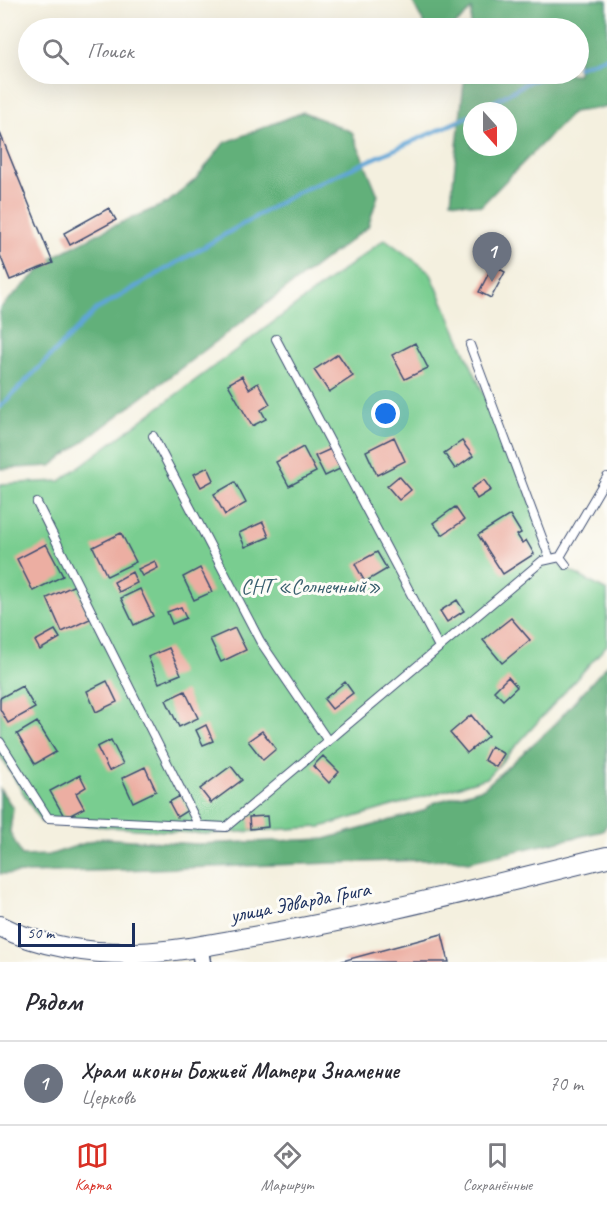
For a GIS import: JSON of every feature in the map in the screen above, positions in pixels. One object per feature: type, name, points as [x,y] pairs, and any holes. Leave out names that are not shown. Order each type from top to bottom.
[{"type":"street","name":"улица Эдварда Грига","points":[[0,926],[38,941],[82,950],[200,954],[607,857]]},
{"type":"lane","points":[[276,339],[439,647]]},
{"type":"lane","points":[[470,345],[550,559]]},
{"type":"lane","points":[[153,436],[260,641],[328,741]]},
{"type":"lane","points":[[0,742],[48,818],[226,827],[542,561],[560,557],[607,477]]},
{"type":"lane","points":[[37,503],[199,826]]},
{"type":"lane","points":[[560,557],[566,566]]},
{"type":"green space","points":[[412,0],[607,0],[607,107],[573,112],[481,206],[451,201],[464,84],[589,84],[589,18],[471,18],[472,9],[463,18],[421,18]]},
{"type":"green space","points":[[303,112],[352,132],[378,195],[368,227],[51,466],[0,469],[0,308],[55,256],[109,228],[167,203],[196,179],[224,143]]},
{"type":"green space","name":"СНТ «Солнечный»","points":[[385,239],[430,272],[559,565],[607,591],[607,645],[487,778],[321,827],[206,834],[41,822],[0,755],[0,484],[60,481]]},
{"type":"green space","points":[[607,665],[607,824],[603,831],[468,862],[454,859],[0,874],[0,789],[13,808],[10,832],[22,856],[49,855],[101,838],[197,844],[325,839],[423,811],[433,803],[484,788],[552,727]]},
{"type":"building","points":[[0,133],[53,263],[10,280],[0,255]]},
{"type":"building","points":[[109,208],[116,220],[70,245],[64,233]]},
{"type":"building","points":[[493,265],[505,272],[491,298],[479,292]]},
{"type":"building","points":[[415,343],[428,368],[405,379],[392,355]]},
{"type":"building","points":[[338,354],[353,376],[329,392],[314,370]]},
{"type":"building","points":[[242,376],[249,389],[258,383],[270,404],[261,410],[266,419],[252,426],[228,384]]},
{"type":"building","points":[[394,437],[405,461],[377,475],[366,451]]},
{"type":"building","points":[[462,441],[473,456],[455,469],[444,453]]},
{"type":"building","points":[[303,447],[316,472],[289,486],[276,462]]},
{"type":"building","points":[[333,448],[342,468],[325,476],[315,456]]},
{"type":"building","points":[[208,467],[214,480],[201,487],[194,474]]},
{"type":"building","points":[[399,476],[411,490],[399,500],[387,486]]},
{"type":"building","points":[[484,480],[491,490],[477,499],[471,489]]},
{"type":"building","points":[[235,482],[246,503],[225,515],[214,494]]},
{"type":"building","points":[[455,507],[464,520],[442,535],[433,523]]},
{"type":"building","points":[[510,515],[521,533],[517,535],[522,543],[526,540],[534,554],[503,574],[478,535]]},
{"type":"building","points":[[263,522],[269,537],[245,547],[239,533]]},
{"type":"building","points":[[121,533],[136,562],[107,576],[93,547]]},
{"type":"building","points":[[46,544],[63,576],[33,591],[17,559]]},
{"type":"building","points":[[377,552],[387,569],[365,582],[355,564]]},
{"type":"building","points":[[155,561],[158,568],[142,576],[138,569]]},
{"type":"building","points":[[200,568],[212,592],[194,600],[183,577]]},
{"type":"building","points":[[132,572],[137,583],[119,592],[114,582]]},
{"type":"building","points":[[75,585],[90,619],[62,632],[47,598]]},
{"type":"building","points":[[140,589],[153,616],[134,625],[121,598]]},
{"type":"building","points":[[457,600],[464,611],[447,622],[440,611]]},
{"type":"building","points":[[181,607],[186,618],[172,624],[167,612]]},
{"type":"building","points":[[511,618],[530,640],[502,663],[483,640]]},
{"type":"building","points":[[235,628],[246,650],[221,662],[210,639]]},
{"type":"building","points":[[55,630],[60,638],[40,650],[35,641]]},
{"type":"building","points":[[169,648],[181,674],[159,683],[148,657]]},
{"type":"building","points":[[508,677],[517,687],[503,700],[494,691]]},
{"type":"building","points":[[107,681],[117,702],[96,712],[87,691]]},
{"type":"building","points":[[345,682],[353,693],[332,709],[324,699]]},
{"type":"building","points":[[22,686],[35,708],[8,723],[0,709],[0,698]]},
{"type":"building","points":[[185,691],[198,718],[179,727],[166,700]]},
{"type":"building","points":[[471,715],[488,736],[467,753],[450,733]]},
{"type":"building","points":[[37,722],[56,752],[35,764],[17,734]]},
{"type":"building","points":[[206,725],[213,741],[203,745],[196,730]]},
{"type":"building","points":[[262,731],[276,749],[263,760],[248,741]]},
{"type":"building","points":[[111,740],[123,764],[109,771],[97,747]]},
{"type":"building","points":[[491,746],[504,754],[496,767],[484,760]]},
{"type":"building","points":[[323,756],[339,772],[329,783],[313,766]]},
{"type":"building","points":[[231,766],[242,780],[211,803],[200,789]]},
{"type":"building","points":[[145,767],[156,791],[133,802],[122,778]]},
{"type":"building","points":[[80,775],[86,787],[76,793],[84,808],[65,818],[50,791]]},
{"type":"building","points":[[180,796],[188,810],[177,817],[169,802]]},
{"type":"building","points":[[267,816],[268,827],[250,829],[249,817]]},
{"type":"building","points":[[442,934],[449,962],[342,962],[342,961]]},
{"type":"waterway","points":[[589,63],[607,57]]},
{"type":"waterway","points":[[494,102],[525,84]]},
{"type":"waterway","points":[[0,407],[96,310],[296,193],[463,119]]},
{"type":"place","name":"Храм иконы Божией Матери Знамение","points":[[492,282]]}]
